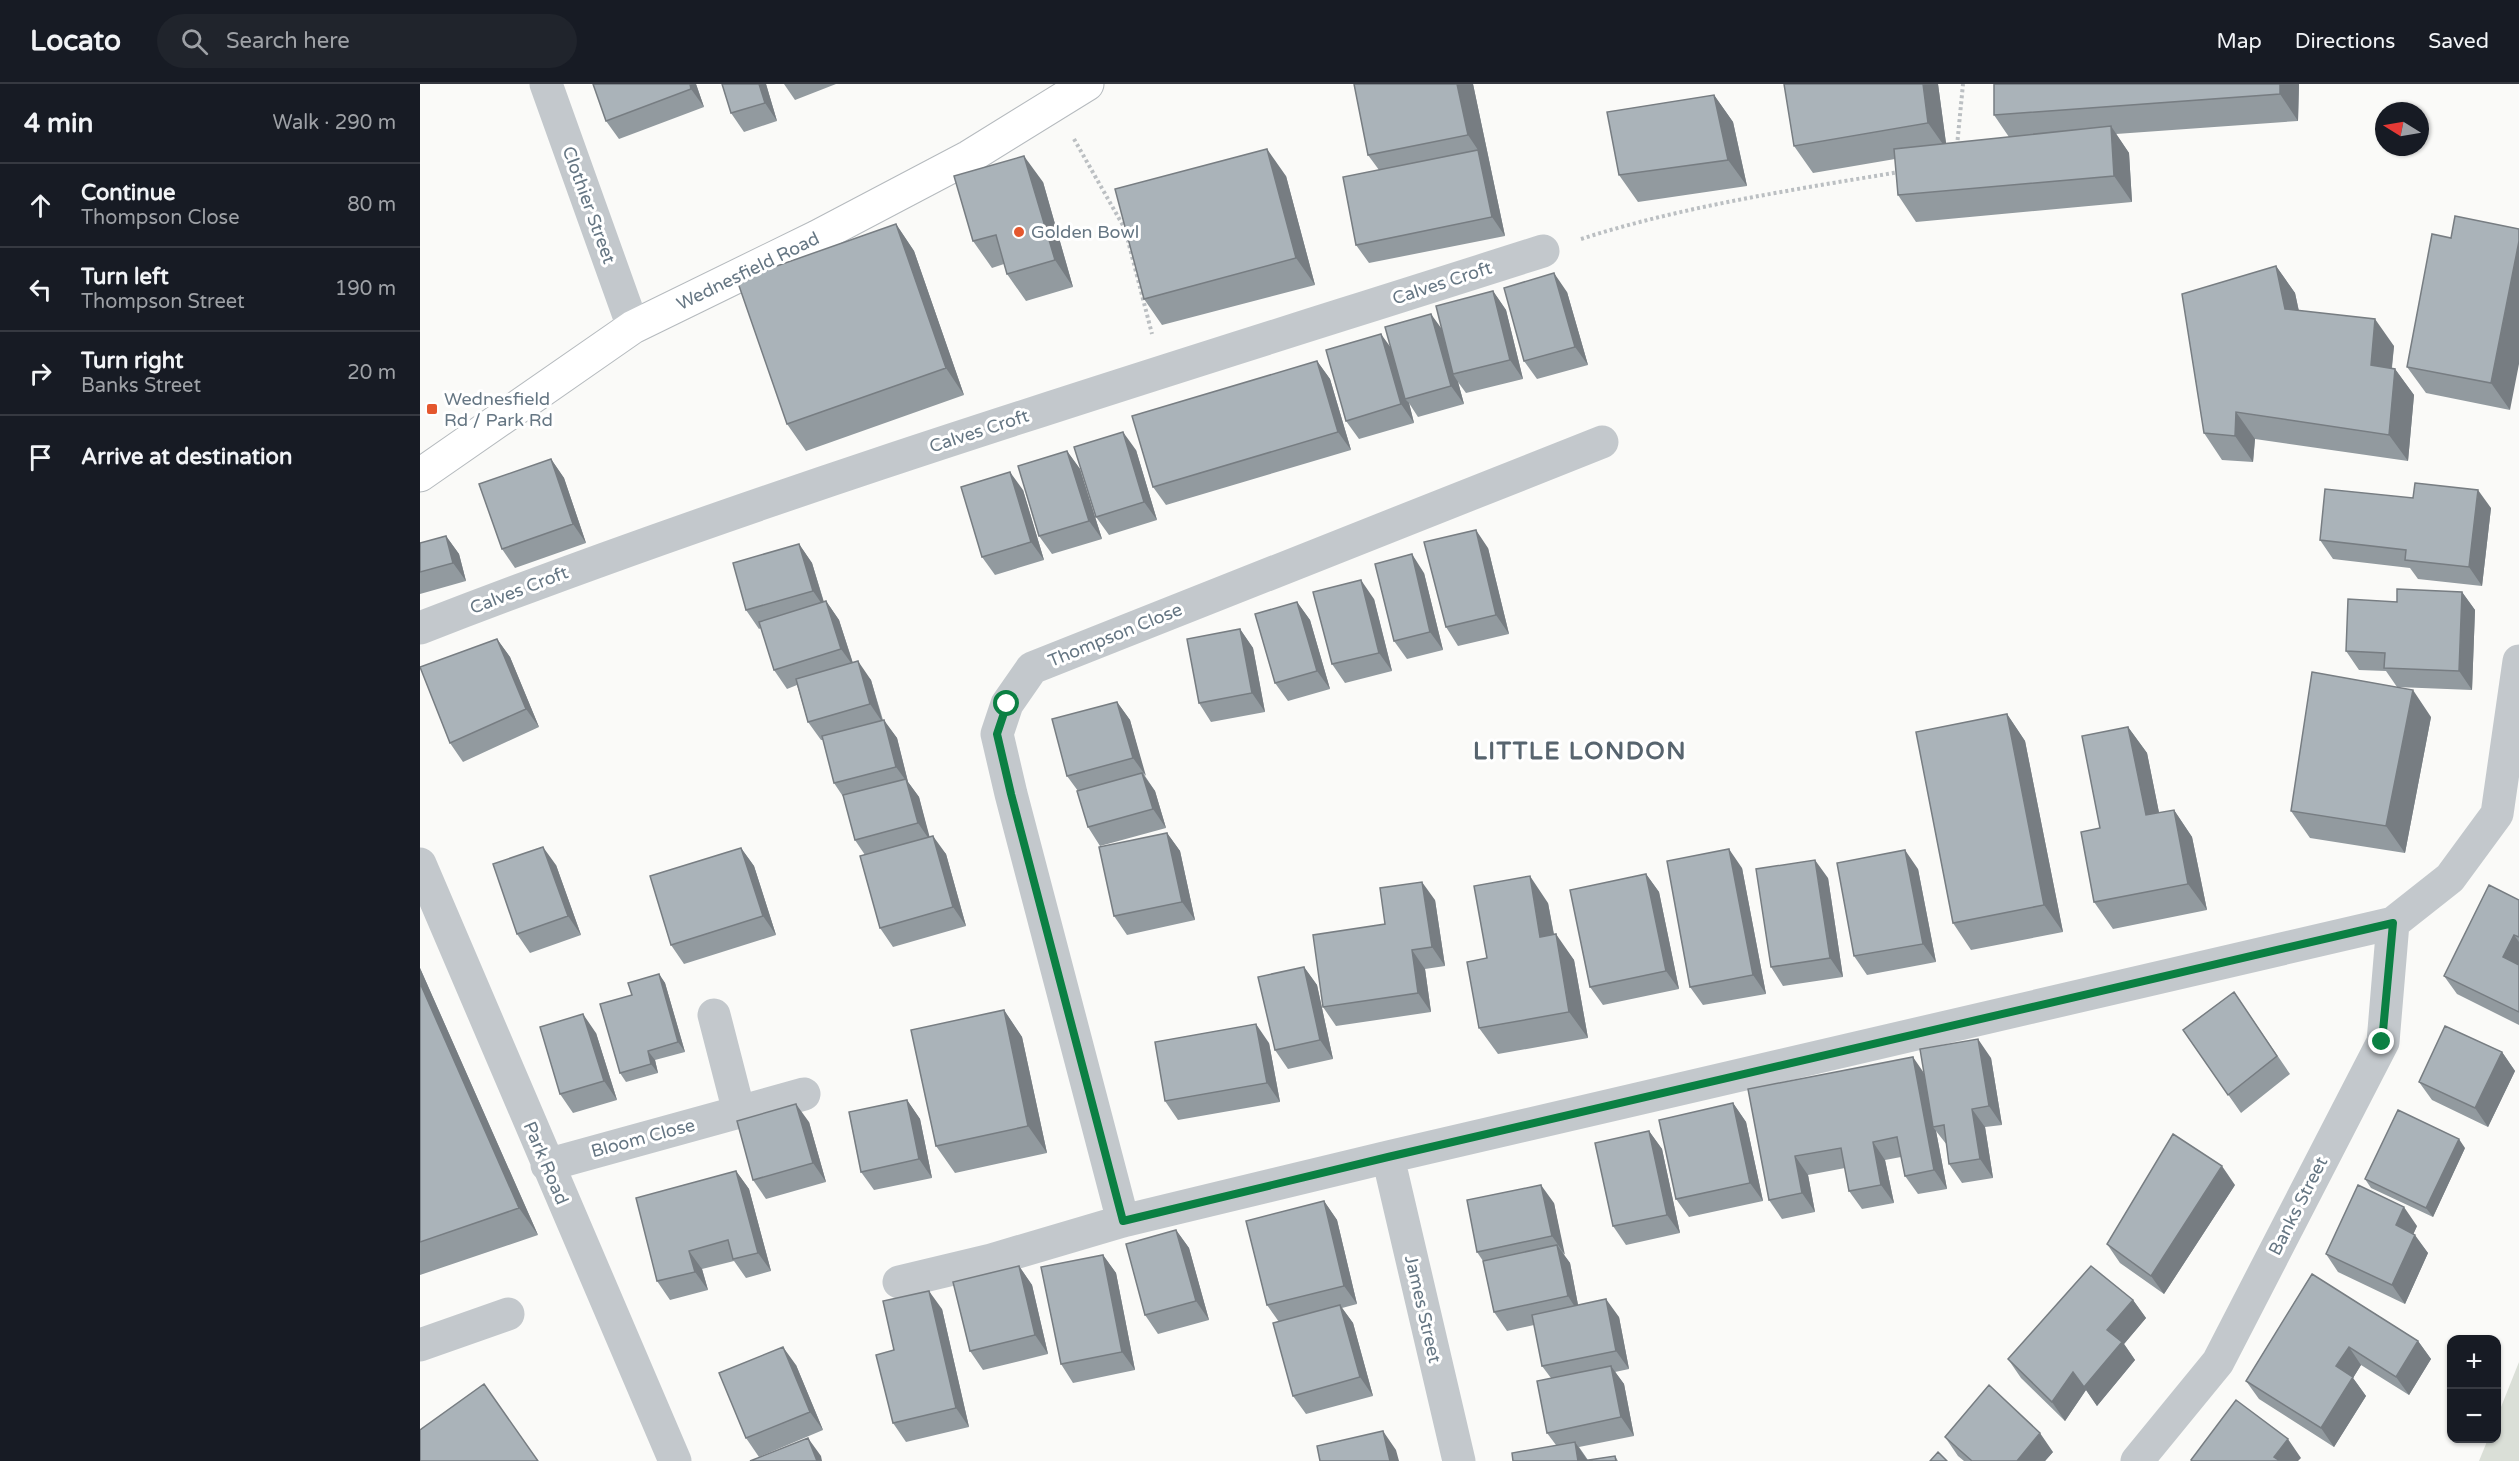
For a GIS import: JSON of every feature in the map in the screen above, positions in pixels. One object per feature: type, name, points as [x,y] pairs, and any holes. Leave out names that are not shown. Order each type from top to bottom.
[{"type":"main road","name":"Wednesfield Road","points":[[420,475],[633,327],[838,227],[969,157],[1087,84]]},
{"type":"street","name":"Clothier Street","points":[[546,84],[633,327]]},
{"type":"street","name":"Calves Croft","points":[[420,628],[567,572],[967,434],[1543,251]]},
{"type":"street","name":"Thompson Close","points":[[1123,1221],[997,734],[1007,704],[1032,668],[1602,442]]},
{"type":"street","points":[[899,1282],[992,1260],[1123,1221],[1388,1157],[2393,923],[2450,878],[2497,814],[2519,661]]},
{"type":"street","name":"Park Road","points":[[420,864],[675,1461]]},
{"type":"street","name":"Banks Street","points":[[2137,1461],[2218,1362],[2382,1042],[2393,923]]},
{"type":"street","points":[[714,1015],[739,1112]]},
{"type":"street","name":"Bloom Close","points":[[547,1165],[804,1094]]},
{"type":"street","name":"James Street","points":[[1388,1157],[1459,1461]]},
{"type":"street","points":[[420,1345],[508,1314]]},
{"type":"path","points":[[1957,151],[1963,84]]},
{"type":"path","points":[[1055,104],[1125,229],[1162,372]]},
{"type":"path","points":[[1543,251],[1635,222],[1772,194],[1910,170]]},
{"type":"shaded area","points":[[2519,1362],[2519,1461],[2479,1461],[2486,1443],[2501,1443],[2501,1407]]},
{"type":"building","points":[[593,84],[690,84],[691,89],[606,121]]},
{"type":"building","points":[[722,84],[759,84],[765,103],[731,113]]},
{"type":"building","points":[[1354,84],[1457,84],[1468,135],[1368,155]]},
{"type":"building","points":[[1784,84],[1923,84],[1928,123],[1794,146]]},
{"type":"building","points":[[1994,84],[2280,84],[2280,94],[1994,115]]},
{"type":"building","points":[[1714,95],[1728,160],[1619,175],[1607,112]]},
{"type":"building","points":[[2111,126],[2114,176],[1898,195],[1894,149]]},
{"type":"building","points":[[1267,149],[1296,258],[1144,299],[1115,189]]},
{"type":"building","points":[[1478,150],[1492,217],[1356,245],[1343,177]]},
{"type":"building","name":"Golden Bowl","points":[[1024,156],[1055,260],[1007,274],[996,235],[973,241],[954,176]]},
{"type":"building","points":[[2455,216],[2519,229],[2519,241],[2491,383],[2407,367],[2432,234],[2451,238]]},
{"type":"building","points":[[896,224],[946,368],[787,424],[737,280]]},
{"type":"building","points":[[2276,266],[2285,309],[2375,319],[2371,365],[2395,369],[2389,435],[2236,412],[2235,436],[2204,433],[2182,294]]},
{"type":"building","points":[[1554,273],[1575,347],[1524,361],[1504,288]]},
{"type":"building","points":[[1493,291],[1510,360],[1453,374],[1436,306]]},
{"type":"building","points":[[1431,314],[1451,386],[1405,399],[1385,327]]},
{"type":"building","points":[[1381,334],[1401,404],[1346,421],[1326,350]]},
{"type":"building","points":[[1317,361],[1338,432],[1153,487],[1132,416]]},
{"type":"building","points":[[1123,432],[1144,502],[1096,517],[1074,447]]},
{"type":"building","points":[[1067,451],[1089,521],[1039,536],[1018,466]]},
{"type":"building","points":[[551,459],[573,524],[502,549],[479,484]]},
{"type":"building","points":[[1010,472],[1031,542],[982,557],[961,487]]},
{"type":"building","points":[[2415,483],[2478,490],[2469,567],[2405,560],[2406,550],[2320,540],[2325,489],[2413,498]]},
{"type":"building","points":[[1476,530],[1496,615],[1446,627],[1424,542]]},
{"type":"building","points":[[446,536],[453,563],[420,572],[420,543]]},
{"type":"building","points":[[799,544],[813,591],[746,610],[733,563]]},
{"type":"building","points":[[1412,554],[1430,632],[1394,641],[1375,564]]},
{"type":"building","points":[[1361,580],[1379,653],[1332,664],[1313,592]]},
{"type":"building","points":[[2397,589],[2462,592],[2459,671],[2384,668],[2385,653],[2346,651],[2348,599],[2397,602]]},
{"type":"building","points":[[826,601],[841,649],[774,670],[759,622]]},
{"type":"building","points":[[1297,602],[1317,671],[1275,683],[1255,614]]},
{"type":"building","points":[[1240,629],[1252,693],[1199,703],[1187,639]]},
{"type":"building","points":[[497,639],[526,709],[450,743],[420,667]]},
{"type":"building","points":[[858,661],[870,704],[808,722],[796,679]]},
{"type":"building","points":[[2312,672],[2413,690],[2386,826],[2291,811]]},
{"type":"building","points":[[1117,702],[1133,758],[1067,776],[1052,719]]},
{"type":"building","points":[[2007,714],[2044,905],[1953,923],[1916,732]]},
{"type":"building","points":[[884,720],[896,767],[834,783],[822,736]]},
{"type":"building","points":[[2128,727],[2146,815],[2174,810],[2188,884],[2094,902],[2081,832],[2100,828],[2082,736]]},
{"type":"building","points":[[1142,773],[1153,809],[1088,827],[1077,791]]},
{"type":"building","points":[[906,779],[918,823],[855,840],[843,795]]},
{"type":"building","points":[[1167,833],[1182,902],[1114,916],[1099,847]]},
{"type":"building","points":[[933,836],[953,907],[880,928],[860,856]]},
{"type":"building","points":[[543,847],[568,916],[517,934],[493,864]]},
{"type":"building","points":[[741,848],[763,916],[671,945],[650,876]]},
{"type":"building","points":[[1729,849],[1753,975],[1690,987],[1667,861]]},
{"type":"building","points":[[1905,850],[1923,944],[1854,956],[1837,863]]},
{"type":"building","points":[[1815,860],[1830,958],[1771,967],[1756,869]]},
{"type":"building","points":[[1646,874],[1666,971],[1590,987],[1570,890]]},
{"type":"building","points":[[1530,876],[1540,937],[1556,934],[1569,1012],[1479,1028],[1467,962],[1487,958],[1474,886]]},
{"type":"building","points":[[1422,882],[1432,947],[1412,950],[1418,993],[1323,1007],[1313,935],[1385,924],[1380,888]]},
{"type":"building","points":[[2489,885],[2519,900],[2519,937],[2514,935],[2503,957],[2519,965],[2519,1012],[2444,976]]},
{"type":"building","points":[[1304,967],[1320,1040],[1275,1050],[1258,977]]},
{"type":"building","points":[[659,974],[678,1042],[648,1051],[651,1064],[620,1073],[600,1004],[632,995],[628,983]]},
{"type":"building","points":[[420,983],[519,1208],[420,1242]]},
{"type":"building","points":[[2234,992],[2277,1056],[2228,1095],[2183,1030]]},
{"type":"building","points":[[1004,1010],[1028,1126],[936,1146],[911,1030]]},
{"type":"building","points":[[583,1014],[604,1081],[560,1094],[540,1027]]},
{"type":"building","points":[[1256,1024],[1267,1083],[1165,1101],[1155,1042]]},
{"type":"building","points":[[2445,1026],[2502,1052],[2475,1108],[2419,1082]]},
{"type":"building","points":[[1978,1039],[1989,1106],[1972,1109],[1980,1159],[1949,1164],[1944,1125],[1933,1127],[1920,1049]]},
{"type":"building","points":[[1913,1057],[1934,1170],[1905,1176],[1897,1137],[1873,1142],[1881,1185],[1849,1191],[1841,1148],[1795,1156],[1802,1193],[1769,1200],[1748,1089]]},
{"type":"building","points":[[907,1100],[919,1159],[861,1172],[849,1112]]},
{"type":"building","points":[[1733,1103],[1750,1183],[1676,1199],[1659,1120]]},
{"type":"building","points":[[796,1104],[813,1163],[753,1180],[737,1121]]},
{"type":"building","points":[[2398,1110],[2459,1139],[2426,1208],[2365,1179]]},
{"type":"building","points":[[1649,1131],[1667,1215],[1613,1226],[1595,1143]]},
{"type":"building","points":[[2173,1134],[2222,1166],[2151,1276],[2107,1244]]},
{"type":"building","points":[[736,1171],[758,1253],[733,1259],[728,1240],[689,1251],[695,1272],[657,1281],[636,1198]]},
{"type":"building","points":[[1541,1185],[1552,1236],[1477,1252],[1467,1200]]},
{"type":"building","points":[[2358,1185],[2404,1207],[2396,1225],[2415,1235],[2392,1285],[2326,1254]]},
{"type":"building","points":[[1324,1201],[1344,1286],[1267,1305],[1246,1221]]},
{"type":"building","points":[[1176,1230],[1196,1301],[1145,1315],[1126,1244]]},
{"type":"building","points":[[1557,1245],[1568,1296],[1494,1312],[1483,1261]]},
{"type":"building","points":[[1103,1255],[1122,1352],[1061,1364],[1041,1267]]},
{"type":"building","points":[[1019,1266],[1035,1335],[970,1351],[953,1282]]},
{"type":"building","points":[[2091,1266],[2133,1300],[2107,1330],[2122,1342],[2084,1387],[2073,1372],[2052,1402],[2008,1359]]},
{"type":"building","points":[[2312,1274],[2418,1341],[2396,1377],[2349,1347],[2336,1366],[2353,1377],[2321,1428],[2246,1381]]},
{"type":"building","points":[[929,1291],[956,1408],[893,1423],[876,1355],[894,1350],[883,1301]]},
{"type":"building","points":[[1606,1299],[1616,1351],[1542,1366],[1532,1315]]},
{"type":"building","points":[[1340,1305],[1360,1377],[1293,1396],[1273,1323]]},
{"type":"building","points":[[783,1347],[810,1412],[746,1438],[719,1373]]},
{"type":"building","points":[[1611,1366],[1621,1417],[1547,1433],[1537,1381]]},
{"type":"building","points":[[484,1384],[538,1461],[420,1461],[420,1430]]},
{"type":"building","points":[[1989,1385],[2040,1433],[2017,1461],[1972,1461],[1945,1437]]},
{"type":"building","points":[[2236,1400],[2288,1439],[2274,1457],[2280,1461],[2192,1461],[2191,1460]]},
{"type":"building","points":[[1383,1431],[1390,1461],[1320,1461],[1317,1446]]},
{"type":"building","points":[[808,1438],[817,1461],[750,1461]]},
{"type":"building","points":[[1575,1442],[1578,1461],[1513,1461],[1512,1453]]},
{"type":"building","points":[[1938,1452],[1947,1461],[1930,1461]]},
{"type":"building","points":[[1615,1456],[1616,1461],[1582,1461]]},
{"type":"place","name":"Golden Bowl","points":[[1019,232]]},
{"type":"place","name":"Wednesfield Rd / Park Rd","points":[[432,409]]},
{"type":"district","name":"LITTLE LONDON","points":[[1580,751]]},
{"type":"route","points":[[1007,704],[997,734],[1123,1221],[2393,923],[2382,1042]]}]
